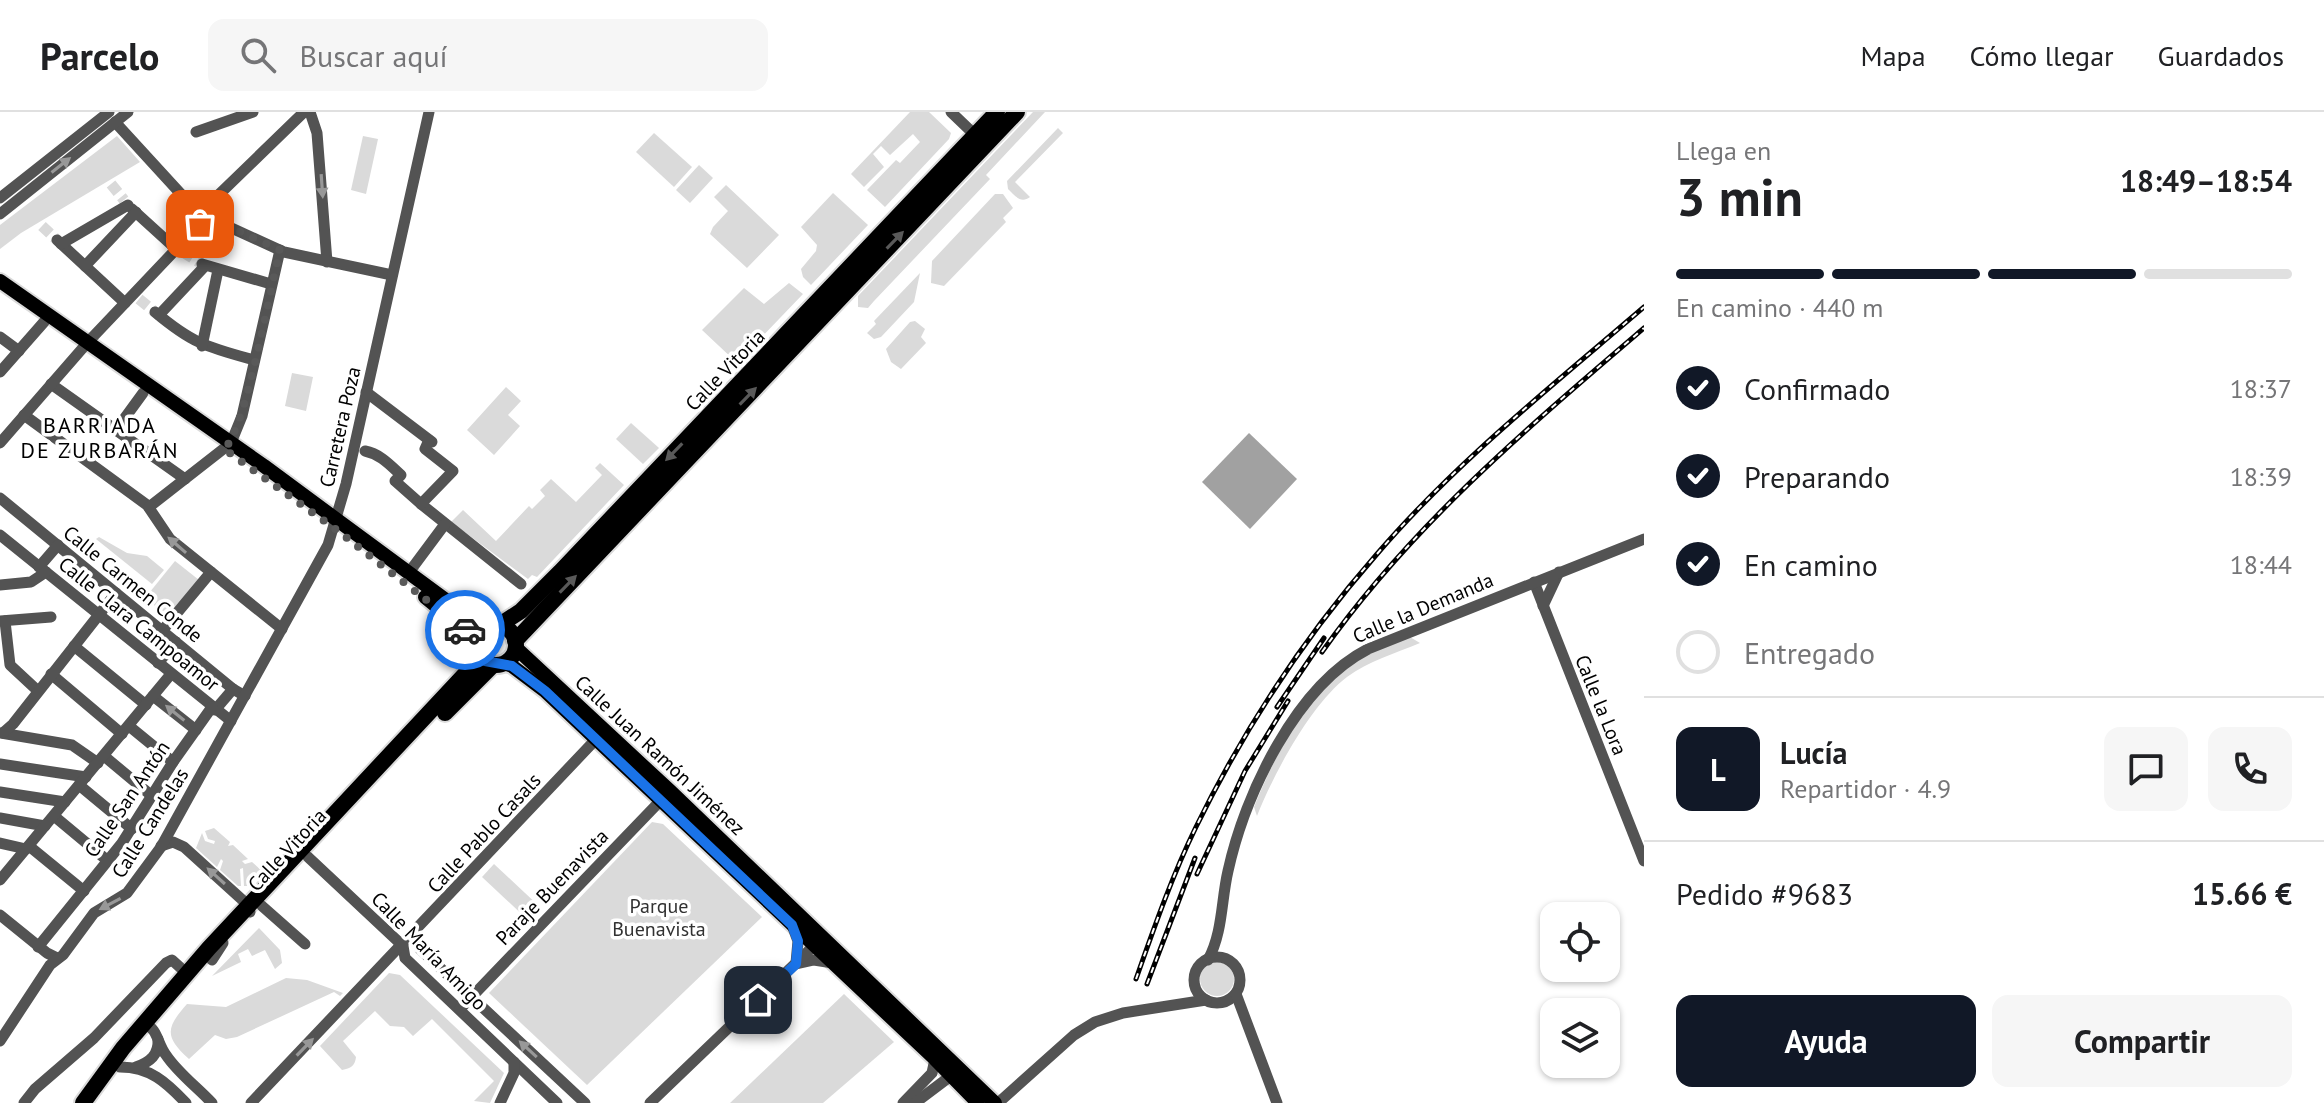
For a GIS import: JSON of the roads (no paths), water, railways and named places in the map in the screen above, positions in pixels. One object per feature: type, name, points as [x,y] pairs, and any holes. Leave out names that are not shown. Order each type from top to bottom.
[{"type":"highway","name":"Calle Vitoria","points":[[493,626],[525,607],[560,572],[997,112]]},
{"type":"highway","name":"Calle Vitoria","points":[[516,644],[1017,112]]},
{"type":"highway","points":[[975,135],[999,131]]},
{"type":"highway","points":[[493,626],[509,631],[516,644],[509,660],[488,657],[479,635],[493,626]]},
{"type":"highway","name":"Calle Vitoria","points":[[83,1103],[212,960],[255,905],[308,857],[488,657]]},
{"type":"highway","name":"Calle Vitoria","points":[[93,1103],[128,1067],[151,1030],[255,905],[467,672],[488,657]]},
{"type":"main road","points":[[0,281],[143,393],[227,446]]},
{"type":"main road","points":[[0,291],[85,346],[466,615],[493,626]]},
{"type":"main road","name":"Calle Juan Ramón Jiménez","points":[[335,523],[451,617],[488,657],[512,666],[599,733]]},
{"type":"main road","name":"Calle Juan Ramón Jiménez","points":[[516,644],[599,733],[866,986],[978,1103]]},
{"type":"main road","name":"Calle Juan Ramón Jiménez","points":[[771,896],[792,925],[819,941],[833,963],[866,986],[1001,1101]]},
{"type":"street","points":[[0,198],[112,117],[128,112]]},
{"type":"street","points":[[196,132],[253,112]]},
{"type":"street","points":[[0,443],[85,346],[179,250],[206,214],[307,112],[317,133],[327,262]]},
{"type":"street","name":"Carretera Poza","points":[[229,725],[326,549],[335,523],[429,112]]},
{"type":"street","points":[[951,112],[975,135]]},
{"type":"street","points":[[0,214],[112,117]]},
{"type":"street","points":[[112,117],[191,205],[214,220],[280,250],[392,275]]},
{"type":"street","name":"Calle Vitoria","points":[[924,210],[937,188],[973,149],[975,135]]},
{"type":"street","points":[[130,206],[179,250]]},
{"type":"street","points":[[130,206],[59,242],[85,266],[133,298]]},
{"type":"street","points":[[85,266],[130,206]]},
{"type":"street","points":[[149,507],[227,446],[242,416],[280,250]]},
{"type":"street","points":[[254,360],[202,346],[157,314],[204,265],[271,284]]},
{"type":"street","points":[[202,346],[218,270]]},
{"type":"street","points":[[0,372],[44,322]]},
{"type":"street","points":[[0,337],[19,351]]},
{"type":"street","points":[[51,384],[185,479]]},
{"type":"street","points":[[366,392],[431,441],[425,449],[453,471],[421,504]]},
{"type":"street","points":[[116,430],[143,393]]},
{"type":"street","points":[[24,415],[149,507],[170,539],[282,629]]},
{"type":"street","points":[[365,451],[376,454],[387,463],[401,475],[395,481],[521,584]]},
{"type":"street","name":"Calle Carmen Conde","points":[[0,498],[245,696]]},
{"type":"street","points":[[413,567],[445,524]]},
{"type":"street","name":"Calle Clara Campoamor","points":[[0,535],[214,709],[229,725]]},
{"type":"street","name":"Calle la Demanda","points":[[1208,960],[1219,934],[1229,866],[1252,799],[1284,735],[1320,687],[1344,663],[1368,649],[1644,539]]},
{"type":"street","name":"Calle Clara Campoamor","points":[[43,569],[58,545]]},
{"type":"street","points":[[0,585],[31,582],[43,569]]},
{"type":"street","points":[[162,631],[211,572]]},
{"type":"street","points":[[1512,591],[1530,595],[1543,606],[1559,572]]},
{"type":"street","name":"Calle la Lora","points":[[1534,582],[1644,861]]},
{"type":"street","points":[[1,733],[11,726],[116,593]]},
{"type":"street","points":[[38,691],[4,659],[2,621],[51,617]]},
{"type":"street","points":[[158,663],[176,642]]},
{"type":"street","points":[[74,646],[196,730]]},
{"type":"street","points":[[51,674],[173,762]]},
{"type":"street","points":[[0,880],[171,674]]},
{"type":"street","name":"Calle Clara Campoamor","points":[[214,709],[233,689]]},
{"type":"street","name":"Calle San Antón","points":[[38,947],[132,829],[173,762],[214,709]]},
{"type":"street","name":"Calle Candelas","points":[[0,1041],[39,979],[63,955],[94,913],[127,893],[161,847],[229,725]]},
{"type":"street","points":[[1,733],[72,745],[101,759],[152,796]]},
{"type":"street","name":"Calle Pablo Casals","points":[[251,1103],[403,946],[599,733]]},
{"type":"street","points":[[0,764],[82,781],[132,829]]},
{"type":"street","points":[[0,792],[65,802]]},
{"type":"street","name":"Paraje Buenavista","points":[[460,1009],[666,795]]},
{"type":"street","points":[[182,810],[179,829],[184,847]]},
{"type":"street","points":[[0,818],[50,821],[108,861]]},
{"type":"street","points":[[161,847],[173,842],[184,847],[305,944]]},
{"type":"street","points":[[0,843],[28,848],[84,891]]},
{"type":"street","name":"Calle María Amigo","points":[[308,857],[403,946],[405,958],[557,1103]]},
{"type":"street","points":[[0,915],[38,947],[57,958]]},
{"type":"street","points":[[792,925],[798,941],[796,964]]},
{"type":"street","name":"Calle María Amigo","points":[[415,933],[420,949],[585,1103]]},
{"type":"street","name":"Calle la Demanda","points":[[1219,934],[1227,960]]},
{"type":"street","points":[[650,1103],[819,941]]},
{"type":"street","points":[[38,947],[39,979]]},
{"type":"street","points":[[386,962],[405,958]]},
{"type":"street","points":[[24,1103],[35,1089],[94,1038],[169,960],[183,970]]},
{"type":"street","points":[[796,964],[814,960],[833,963]]},
{"type":"street","points":[[1178,1004],[1195,984],[1198,968],[1208,960],[1227,960],[1236,967],[1240,977],[1236,994],[1243,1018],[1277,1103]]},
{"type":"street","points":[[1195,984],[1206,1000]]},
{"type":"street","points":[[1221,1003],[1236,994]]},
{"type":"street","points":[[1001,1101],[1074,1035],[1116,1014],[1206,1000],[1221,1003],[1243,1018]]},
{"type":"street","points":[[151,1030],[172,1063],[212,1103]]},
{"type":"street","points":[[903,1103],[932,1073],[935,1059]]},
{"type":"street","points":[[500,1103],[512,1079],[514,1062]]},
{"type":"street","points":[[128,1067],[156,1075],[182,1099],[191,1082]]},
{"type":"street","points":[[915,1103],[952,1075],[986,1103]]},
{"type":"street","points":[[512,1079],[529,1076]]},
{"type":"tunnel","points":[[111,184],[124,200]]},
{"type":"tunnel","points":[[42,226],[57,240]]},
{"type":"tunnel","points":[[183,252],[202,264]]},
{"type":"tunnel","points":[[139,299],[155,312]]},
{"type":"railway","points":[[1136,979],[1179,864],[1215,790],[1255,719],[1325,617],[1407,520],[1439,488],[1644,307]]},
{"type":"railway","points":[[1322,652],[1393,562],[1432,520],[1514,441],[1644,328]]},
{"type":"railway","points":[[1277,707],[1324,638]]},
{"type":"railway","points":[[1197,874],[1245,771],[1288,701]]},
{"type":"railway","points":[[1147,984],[1195,858]]},
{"type":"district","name":"BARRIADA DE ZURBARÁN","points":[[100,438]]},
{"type":"park label","name":"Parque Buenavista","points":[[659,918]]}]
